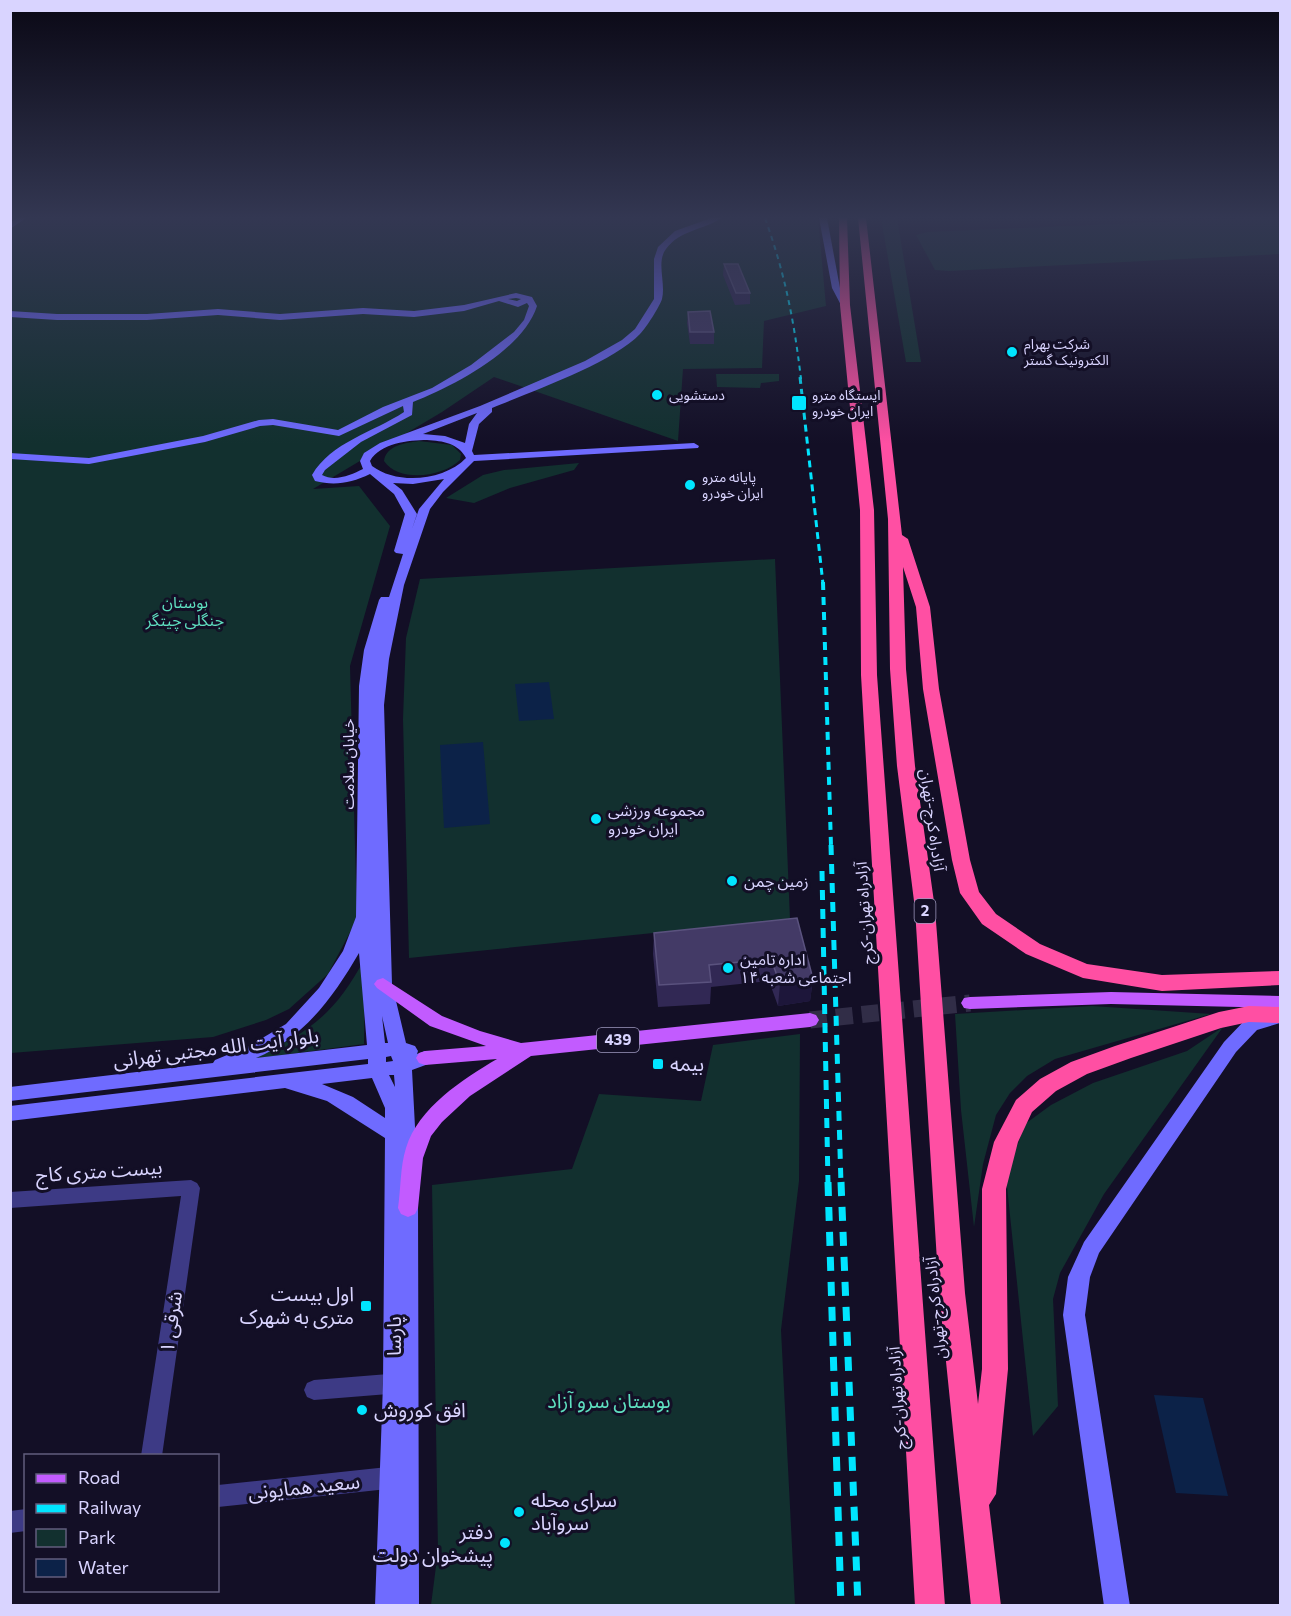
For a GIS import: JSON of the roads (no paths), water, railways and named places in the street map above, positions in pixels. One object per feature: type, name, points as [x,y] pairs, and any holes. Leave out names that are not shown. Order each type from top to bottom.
[{"type":"highway","name":"آزادراه تهران-کرج","points":[[845,293],[867,510],[870,687],[930,1605]]},
{"type":"highway","name":"آزادراه کرج-تهران","points":[[870,293],[895,519],[898,669],[905,755],[925,909],[952,1293],[986,1605]]},
{"type":"highway","points":[[895,519],[923,607],[931,688],[961,860],[970,893],[989,920],[1033,950],[1083,971],[1162,983],[1281,978]]},
{"type":"highway","points":[[979,1528],[995,1369],[994,1189],[1006,1142],[1024,1106],[1048,1085],[1123,1052],[1220,1020],[1249,1014],[1281,1016]]},
{"type":"main road","points":[[374,472],[366,463],[367,456],[373,450],[483,408],[609,352],[638,331],[650,315],[659,293]]},
{"type":"main road","points":[[470,453],[472,441],[470,432],[473,423],[488,411],[607,357],[630,344],[650,323],[662,305],[663,293]]},
{"type":"main road","points":[[839,293],[845,305]]},
{"type":"main road","points":[[10,456],[89,461],[205,439],[259,423],[273,422],[339,434],[386,409],[435,390],[497,350],[517,334],[532,312],[533,306],[528,298],[516,295],[508,301]]},
{"type":"main road","points":[[10,314],[57,317],[147,317],[218,312],[280,317],[353,311],[426,313],[482,303],[508,301],[524,303],[528,298]]},
{"type":"main road","points":[[508,301],[532,312]]},
{"type":"main road","points":[[408,402],[409,412],[400,419],[357,440],[321,468],[317,475],[319,479],[342,482],[374,472],[409,481],[426,480],[461,470]]},
{"type":"main road","points":[[396,440],[410,437],[439,438],[461,444],[470,453],[694,446]]},
{"type":"main road","name":"خیابان سلامت","points":[[403,1066],[383,984],[377,716],[382,659],[398,585],[425,509],[439,490],[461,470],[470,453]]},
{"type":"main road","name":"خیابان سلامت","points":[[374,472],[398,492],[411,514],[370,650],[367,677],[364,915],[377,1061]]},
{"type":"main road","points":[[199,1073],[255,1051],[291,1029],[325,992],[351,952],[364,915]]},
{"type":"main road","points":[[383,984],[436,1021],[477,1037],[530,1049]]},
{"type":"main road","points":[[970,1003],[1091,998],[1281,1002]]},
{"type":"main road","points":[[1117,1605],[1074,1315],[1078,1277],[1092,1248],[1230,1047],[1251,1025],[1281,1016]]},
{"type":"main road","name":"439","points":[[403,1066],[425,1058],[810,1020]]},
{"type":"main road","points":[[408,1208],[417,1144],[439,1113],[495,1068],[530,1049]]},
{"type":"main road","name":"بلوار آیت الله مجتبی تهرانی","points":[[10,1114],[271,1082],[377,1061]]},
{"type":"main road","name":"بلوار آیت الله مجتبی تهرانی","points":[[10,1094],[199,1073],[377,1061],[403,1066]]},
{"type":"main road","name":"پارسا","points":[[377,1061],[394,1108],[401,1383]]},
{"type":"main road","name":"پارسا","points":[[403,1066],[408,1208],[400,1477],[406,1605]]},
{"type":"main road","points":[[271,1082],[302,1085],[326,1093],[351,1104],[395,1135]]},
{"type":"main road","name":"پارسا","points":[[388,1605],[400,1477]]},
{"type":"street","name":"بیست متری کاج","points":[[11,1203],[190,1188]]},
{"type":"street","name":"۱ شرقی","points":[[151,1454],[190,1188]]},
{"type":"street","points":[[314,1390],[401,1383]]},
{"type":"street","name":"سعید همایونی","points":[[219,1496],[400,1477]]},
{"type":"water","points":[[549,682],[554,719],[519,721],[515,684]]},
{"type":"water","points":[[483,742],[490,824],[444,828],[440,745]]},
{"type":"water","points":[[1154,1395],[1203,1398],[1228,1496],[1176,1493]]},
{"type":"tunnel","points":[[810,1020],[970,1003]]},
{"type":"railway","points":[[787,293],[801,379]]},
{"type":"railway","points":[[800,377],[823,584]]},
{"type":"railway","points":[[823,582],[831,846]]},
{"type":"railway","points":[[831,845],[841,1184]]},
{"type":"railway","points":[[822,871],[828,1184]]},
{"type":"railway","points":[[828,1182],[841,1606]]},
{"type":"railway","points":[[841,1182],[858,1606]]},
{"type":"place","name":"شرکت بهرام الکترونیک گستر","points":[[1012,352]]},
{"type":"place","name":"دستشویی","points":[[657,395]]},
{"type":"place","name":"ایستگاه مترو ایران خودرو","points":[[799,403]]},
{"type":"place","name":"پایانه مترو ایران خودرو","points":[[690,485]]},
{"type":"place","name":"مجموعه ورزشی ایران خودرو","points":[[596,819]]},
{"type":"place","name":"زمین چمن","points":[[732,881]]},
{"type":"place","name":"اداره تامین اجتماعی شعبه ۱۴","points":[[728,968]]},
{"type":"place","name":"بیمه","points":[[658,1064]]},
{"type":"place","name":"اول بیست متری به شهرک","points":[[366,1306]]},
{"type":"place","name":"افق کوروش","points":[[362,1410]]},
{"type":"place","name":"سرای محله سروآباد","points":[[519,1512]]},
{"type":"place","name":"دفتر پیشخوان دولت","points":[[505,1543]]},
{"type":"park label","name":"بوستان جنگلی چیتگر","points":[[185,611]]},
{"type":"park label","name":"بوستان سرو آزاد","points":[[609,1401]]}]
